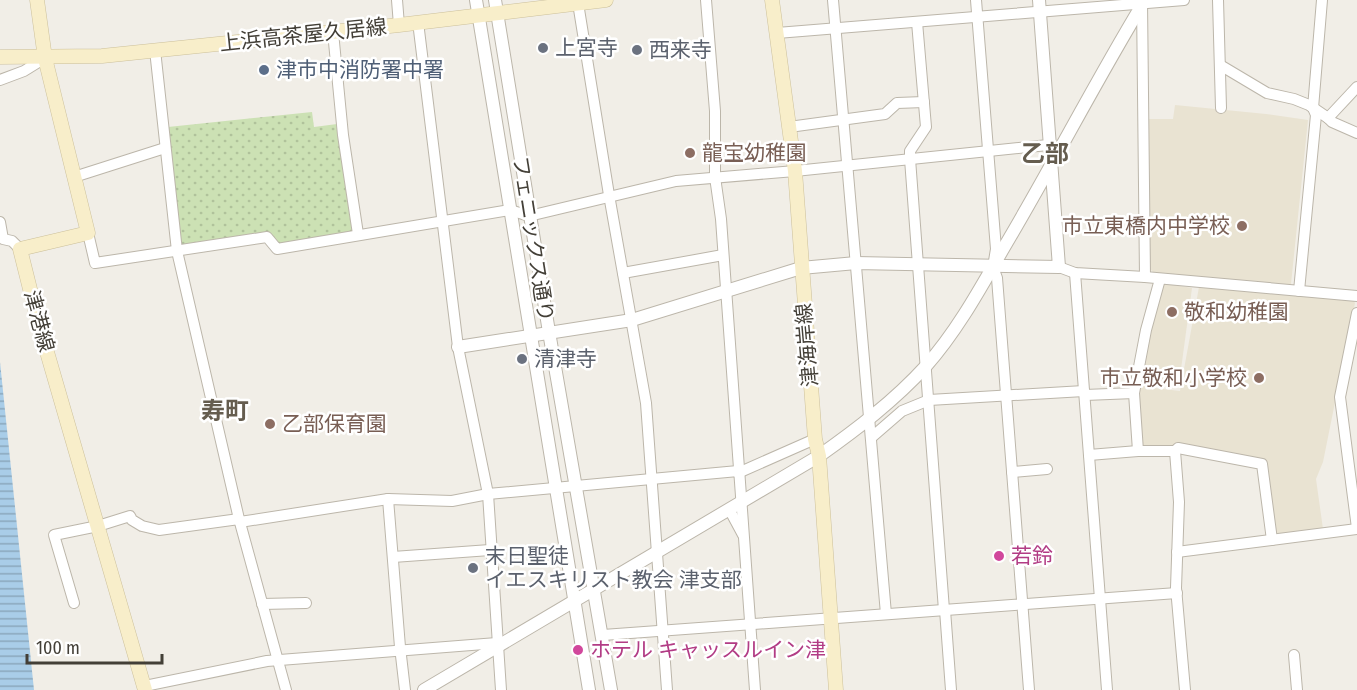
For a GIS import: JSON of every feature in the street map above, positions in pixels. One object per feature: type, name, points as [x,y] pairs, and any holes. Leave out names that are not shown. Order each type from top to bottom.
[{"type":"main road","points":[[20,249],[88,233],[45,58],[37,0]]},
{"type":"main road","name":"上浜高茶屋久居線","points":[[0,57],[102,56],[399,25],[477,15],[495,7],[606,0]]},
{"type":"main road","name":"津海岸線","points":[[772,0],[795,171],[836,690]]},
{"type":"main road","name":"津港線","points":[[20,249],[38,321],[145,688]]},
{"type":"street","points":[[397,0],[399,25]]},
{"type":"street","name":"フェニックス通り","points":[[476,0],[589,690]]},
{"type":"street","points":[[706,0],[714,111],[715,177],[723,255],[755,690]]},
{"type":"street","points":[[833,0],[886,614]]},
{"type":"street","points":[[976,0],[996,249],[993,267],[997,278],[1029,690]]},
{"type":"street","points":[[777,33],[977,16],[1040,6],[1184,0]]},
{"type":"street","points":[[1218,0],[1221,108]]},
{"type":"street","points":[[1299,291],[1316,116],[1313,108],[1322,0]]},
{"type":"street","points":[[424,690],[819,456],[869,420],[926,365],[957,325],[1050,169],[1066,136],[1143,1]]},
{"type":"street","points":[[1143,1],[1145,277]]},
{"type":"street","points":[[578,3],[646,403],[667,690]]},
{"type":"street","points":[[1040,6],[1048,145],[1059,267]]},
{"type":"street","name":"フェニックス通り","points":[[495,7],[611,690]]},
{"type":"street","points":[[417,22],[458,347],[488,494],[501,690]]},
{"type":"street","points":[[917,22],[926,127],[910,151],[910,159],[951,690]]},
{"type":"street","points":[[333,32],[343,135],[358,234]]},
{"type":"street","points":[[154,50],[177,252],[240,521],[286,690]]},
{"type":"street","points":[[0,80],[24,71],[45,58]]},
{"type":"street","points":[[1220,65],[1268,93],[1294,99],[1313,108],[1332,122],[1357,133]]},
{"type":"street","points":[[1328,118],[1357,87]]},
{"type":"street","points":[[789,127],[885,114],[897,103],[924,102]]},
{"type":"street","points":[[88,233],[95,263],[267,237],[277,249],[510,210],[529,216],[609,195],[676,181],[1048,145]]},
{"type":"street","points":[[74,177],[165,148]]},
{"type":"street","points":[[0,222],[3,239],[12,241],[20,249]]},
{"type":"street","points":[[623,273],[723,255]]},
{"type":"street","points":[[458,347],[632,320],[801,268],[856,263],[1059,267],[1075,273],[1357,296]]},
{"type":"street","points":[[1075,273],[1107,690]]},
{"type":"street","points":[[1138,451],[1134,393],[1146,330],[1160,279]]},
{"type":"street","points":[[1178,552],[1357,528],[1340,397],[1351,370],[1357,313]]},
{"type":"street","points":[[872,437],[902,411],[929,400],[1134,393]]},
{"type":"street","points":[[1344,426],[1357,424]]},
{"type":"street","points":[[74,603],[54,535],[98,526],[130,516],[142,526],[159,530],[240,521],[388,499],[452,501],[488,494],[652,477],[738,472],[815,439]]},
{"type":"street","points":[[1089,455],[1175,451],[1178,448],[1262,464],[1272,540]]},
{"type":"street","points":[[1175,451],[1179,502],[1176,592],[1185,690]]},
{"type":"street","points":[[1012,472],[1047,469]]},
{"type":"street","points":[[388,499],[405,690]]},
{"type":"street","points":[[729,509],[745,538]]},
{"type":"street","points":[[393,557],[490,550]]},
{"type":"street","points":[[603,635],[1176,592]]},
{"type":"street","points":[[262,604],[306,603]]},
{"type":"street","points":[[145,688],[278,660],[401,649],[498,645]]},
{"type":"street","points":[[1294,655],[1298,690]]},
{"type":"shaded area","points":[[1175,105],[1308,120],[1290,286],[1154,273],[1149,268],[1148,119],[1173,119]]},
{"type":"shaded area","name":"敬和幼稚園","points":[[1163,283],[1192,288],[1179,384],[1143,381],[1148,337]]},
{"type":"shaded area","points":[[1199,287],[1353,300],[1355,303],[1323,462],[1316,479],[1323,529],[1276,534],[1266,460],[1179,445],[1173,447],[1142,446],[1138,398],[1141,383],[1146,387],[1180,391]]},
{"type":"green space","points":[[312,112],[314,127],[337,124],[354,228],[352,231],[281,244],[277,243],[271,234],[184,246],[181,243],[168,127]]},
{"type":"water","points":[[0,362],[34,690],[0,690]]},
{"type":"place","name":"上宮寺","points":[[543,48]]},
{"type":"place","name":"西来寺","points":[[637,50]]},
{"type":"place","name":"津市中消防署中署","points":[[264,70]]},
{"type":"place","name":"龍宝幼稚園","points":[[690,153]]},
{"type":"place","name":"市立東橋内中学校","points":[[1242,226]]},
{"type":"place","name":"敬和幼稚園","points":[[1172,312]]},
{"type":"place","name":"清津寺","points":[[522,359]]},
{"type":"place","name":"市立敬和小学校","points":[[1259,378]]},
{"type":"place","name":"乙部保育園","points":[[270,424]]},
{"type":"place","name":"若鈴","points":[[999,556]]},
{"type":"place","name":"末日聖徒 イエスキリスト教会 津支部","points":[[473,568]]},
{"type":"place","name":"ホテル キャッスルイン津","points":[[578,650]]},
{"type":"district","name":"乙部","points":[[1045,154]]},
{"type":"district","name":"寿町","points":[[225,411]]}]
